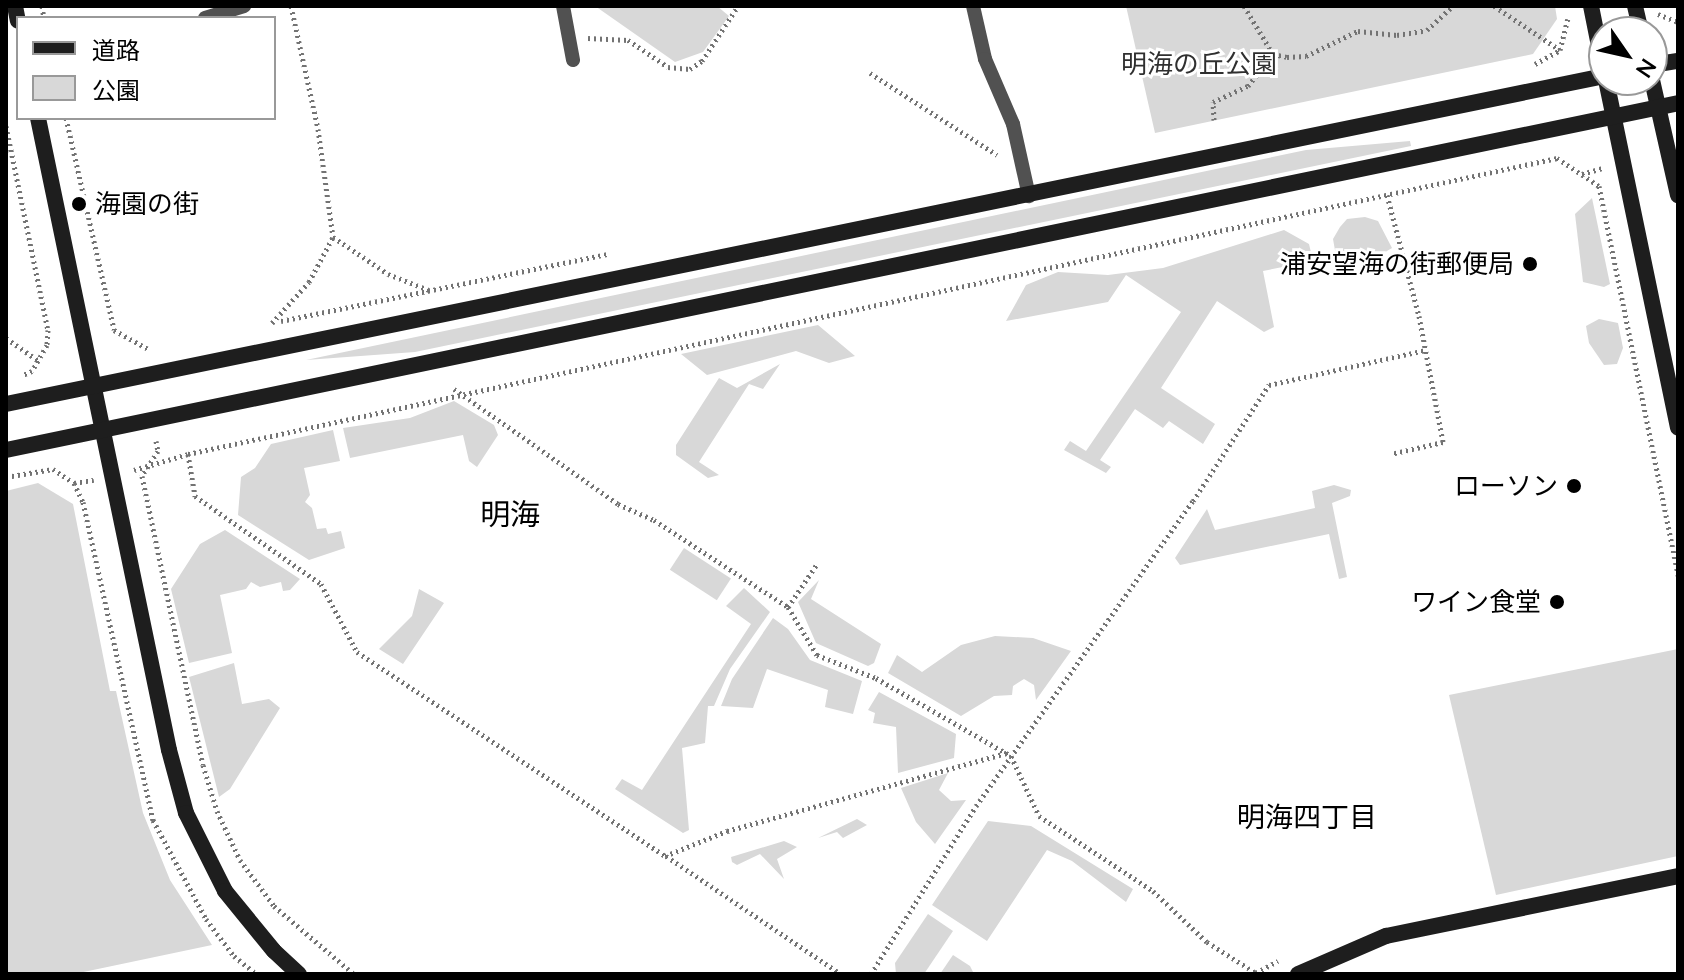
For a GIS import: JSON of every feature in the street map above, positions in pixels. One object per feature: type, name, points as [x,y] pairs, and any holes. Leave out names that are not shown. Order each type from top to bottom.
[{"type":"street","points":[[6,404],[1588,80]]},
{"type":"street","points":[[1610,96],[1678,428]]},
{"type":"street","points":[[1656,96],[1678,195]]},
{"type":"street","points":[[6,450],[1678,103]]},
{"type":"street","points":[[38,120],[186,813],[225,891],[274,951],[299,974]]},
{"type":"street","points":[[1298,974],[1386,936],[1678,876]]},
{"type":"lane","points":[[212,16],[244,6]]},
{"type":"lane","points":[[563,6],[573,60]]},
{"type":"lane","points":[[973,6],[1029,196]]},
{"type":"path","points":[[272,323],[309,282],[333,237],[318,129],[291,6]]},
{"type":"path","points":[[569,37],[628,40],[668,67],[690,69],[702,61],[738,6]]},
{"type":"path","points":[[1244,6],[1273,54]]},
{"type":"path","points":[[1273,54],[1306,56],[1358,31],[1397,35],[1427,30],[1453,6]]},
{"type":"path","points":[[1494,6],[1560,50]]},
{"type":"path","points":[[1520,67],[1551,58],[1560,50],[1567,35],[1565,6]]},
{"type":"path","points":[[1214,120],[1213,102],[1248,86],[1273,54]]},
{"type":"path","points":[[870,73],[1023,169]]},
{"type":"path","points":[[66,120],[114,330],[138,346],[154,350]]},
{"type":"path","points":[[6,126],[48,330],[32,371],[6,379]]},
{"type":"path","points":[[1209,131],[1225,128]]},
{"type":"path","points":[[125,473],[188,454],[1557,158],[1599,186],[1678,576]]},
{"type":"path","points":[[1387,195],[1425,350],[1443,442],[1391,454]]},
{"type":"path","points":[[333,237],[388,274],[430,290]]},
{"type":"path","points":[[257,327],[614,253]]},
{"type":"path","points":[[6,338],[38,360]]},
{"type":"path","points":[[138,346],[143,376]]},
{"type":"path","points":[[871,974],[1009,755],[1193,501],[1269,385],[1425,350]]},
{"type":"path","points":[[454,389],[618,504],[654,520],[788,607],[817,655],[876,678],[1009,755],[1039,816],[1153,891],[1207,942],[1256,973]]},
{"type":"path","points":[[152,421],[158,451],[142,476],[203,765],[217,811],[240,860],[274,906],[354,974]]},
{"type":"path","points":[[188,454],[195,496],[321,584],[357,652],[841,974]]},
{"type":"path","points":[[6,477],[53,469],[74,483],[83,502],[153,820],[206,919],[234,956],[256,974]]},
{"type":"path","points":[[788,607],[817,564]]},
{"type":"path","points":[[665,856],[727,831],[1009,755]]},
{"type":"green space","points":[[595,6],[717,6],[729,16],[703,52],[675,62]]},
{"type":"green space","name":"明海の丘公園","points":[[1126,6],[1555,6],[1557,19],[1533,54],[1155,133]]},
{"type":"green space","points":[[1410,141],[1411,146],[415,352],[306,360],[1306,150]]},
{"type":"green space","points":[[1592,198],[1610,284],[1604,287],[1583,282],[1575,214]]},
{"type":"green space","points":[[1365,217],[1378,221],[1392,248],[1367,263],[1364,250],[1336,256],[1333,239],[1340,227],[1347,219]]},
{"type":"green space","points":[[1284,230],[1309,244],[1313,261],[1263,271],[1274,327],[1264,332],[1217,301],[1161,388],[1215,424],[1203,444],[1169,421],[1163,428],[1135,409],[1100,460],[1111,467],[1106,473],[1064,450],[1070,441],[1086,451],[1181,312],[1126,275],[1108,302],[1006,321],[1026,285],[1058,272],[1108,275],[1163,268]]},
{"type":"green space","points":[[1599,319],[1618,323],[1623,348],[1617,364],[1604,365],[1589,343],[1586,326]]},
{"type":"green space","points":[[818,325],[855,356],[829,363],[796,351],[707,375],[681,354]]},
{"type":"green space","points":[[780,364],[763,389],[749,384],[699,462],[719,475],[708,478],[676,455],[676,445],[719,378],[737,388]]},
{"type":"green space","points":[[454,401],[494,425],[498,435],[477,467],[469,461],[463,435],[350,458],[343,428],[410,418]]},
{"type":"green space","points":[[333,430],[340,461],[304,468],[310,495],[305,502],[312,508],[317,529],[326,528],[328,534],[341,531],[345,548],[309,560],[238,515],[241,477],[255,468],[271,444]]},
{"type":"green space","points":[[38,483],[73,504],[110,691],[116,691],[143,813],[170,880],[212,945],[74,974],[6,974],[6,491]]},
{"type":"green space","points":[[1334,485],[1351,490],[1350,496],[1332,503],[1347,577],[1339,579],[1329,534],[1180,565],[1175,558],[1207,509],[1215,530],[1315,508],[1312,491]]},
{"type":"green space","points":[[225,530],[300,579],[290,590],[283,591],[281,582],[260,587],[251,582],[246,589],[220,595],[232,653],[189,663],[171,589],[200,544]]},
{"type":"green space","points":[[684,548],[731,578],[717,600],[670,570]]},
{"type":"green space","points":[[819,580],[811,599],[881,644],[874,663],[868,666],[816,643],[798,602]]},
{"type":"green space","points":[[744,588],[770,612],[730,669],[714,706],[708,706],[705,743],[682,748],[689,830],[683,833],[615,789],[622,779],[642,790],[751,624],[726,606]]},
{"type":"green space","points":[[419,589],[444,603],[403,664],[379,649],[412,616]]},
{"type":"green space","points":[[773,618],[788,629],[810,660],[862,681],[853,714],[825,707],[828,690],[767,669],[753,708],[721,706],[732,679]]},
{"type":"green space","points":[[995,636],[1033,638],[1071,651],[1036,700],[1034,685],[1024,679],[1013,686],[1012,695],[994,696],[961,716],[888,673],[897,655],[922,672],[961,645]]},
{"type":"green space","points":[[1678,649],[1678,856],[1496,895],[1449,695]]},
{"type":"green space","points":[[234,663],[242,704],[269,699],[280,708],[230,789],[219,797],[189,677]]},
{"type":"green space","points":[[879,692],[956,734],[954,758],[898,773],[896,727],[873,723],[875,713],[868,710]]},
{"type":"green space","points":[[948,773],[939,790],[951,801],[966,800],[935,844],[916,822],[901,788]]},
{"type":"green space","points":[[857,819],[867,825],[843,838],[837,832],[818,838]]},
{"type":"green space","points":[[988,821],[1031,826],[1133,889],[1126,902],[1072,861],[1047,850],[987,941],[932,905]]},
{"type":"green space","points":[[784,841],[797,847],[777,859],[784,879],[760,854],[737,865],[732,862],[731,857]]},
{"type":"green space","points":[[928,914],[953,931],[924,974],[896,974],[895,963]]},
{"type":"green space","points":[[953,955],[970,966],[974,974],[940,974]]},
{"type":"place","name":"海園の街","points":[[79,204]]},
{"type":"place","name":"浦安望海の街郵便局","points":[[1530,264]]},
{"type":"place","name":"ローソン","points":[[1574,486]]},
{"type":"place","name":"ワイン食堂","points":[[1557,602]]},
{"type":"district","name":"明海","points":[[510,513]]},
{"type":"district","name":"明海四丁目","points":[[1307,816]]}]
